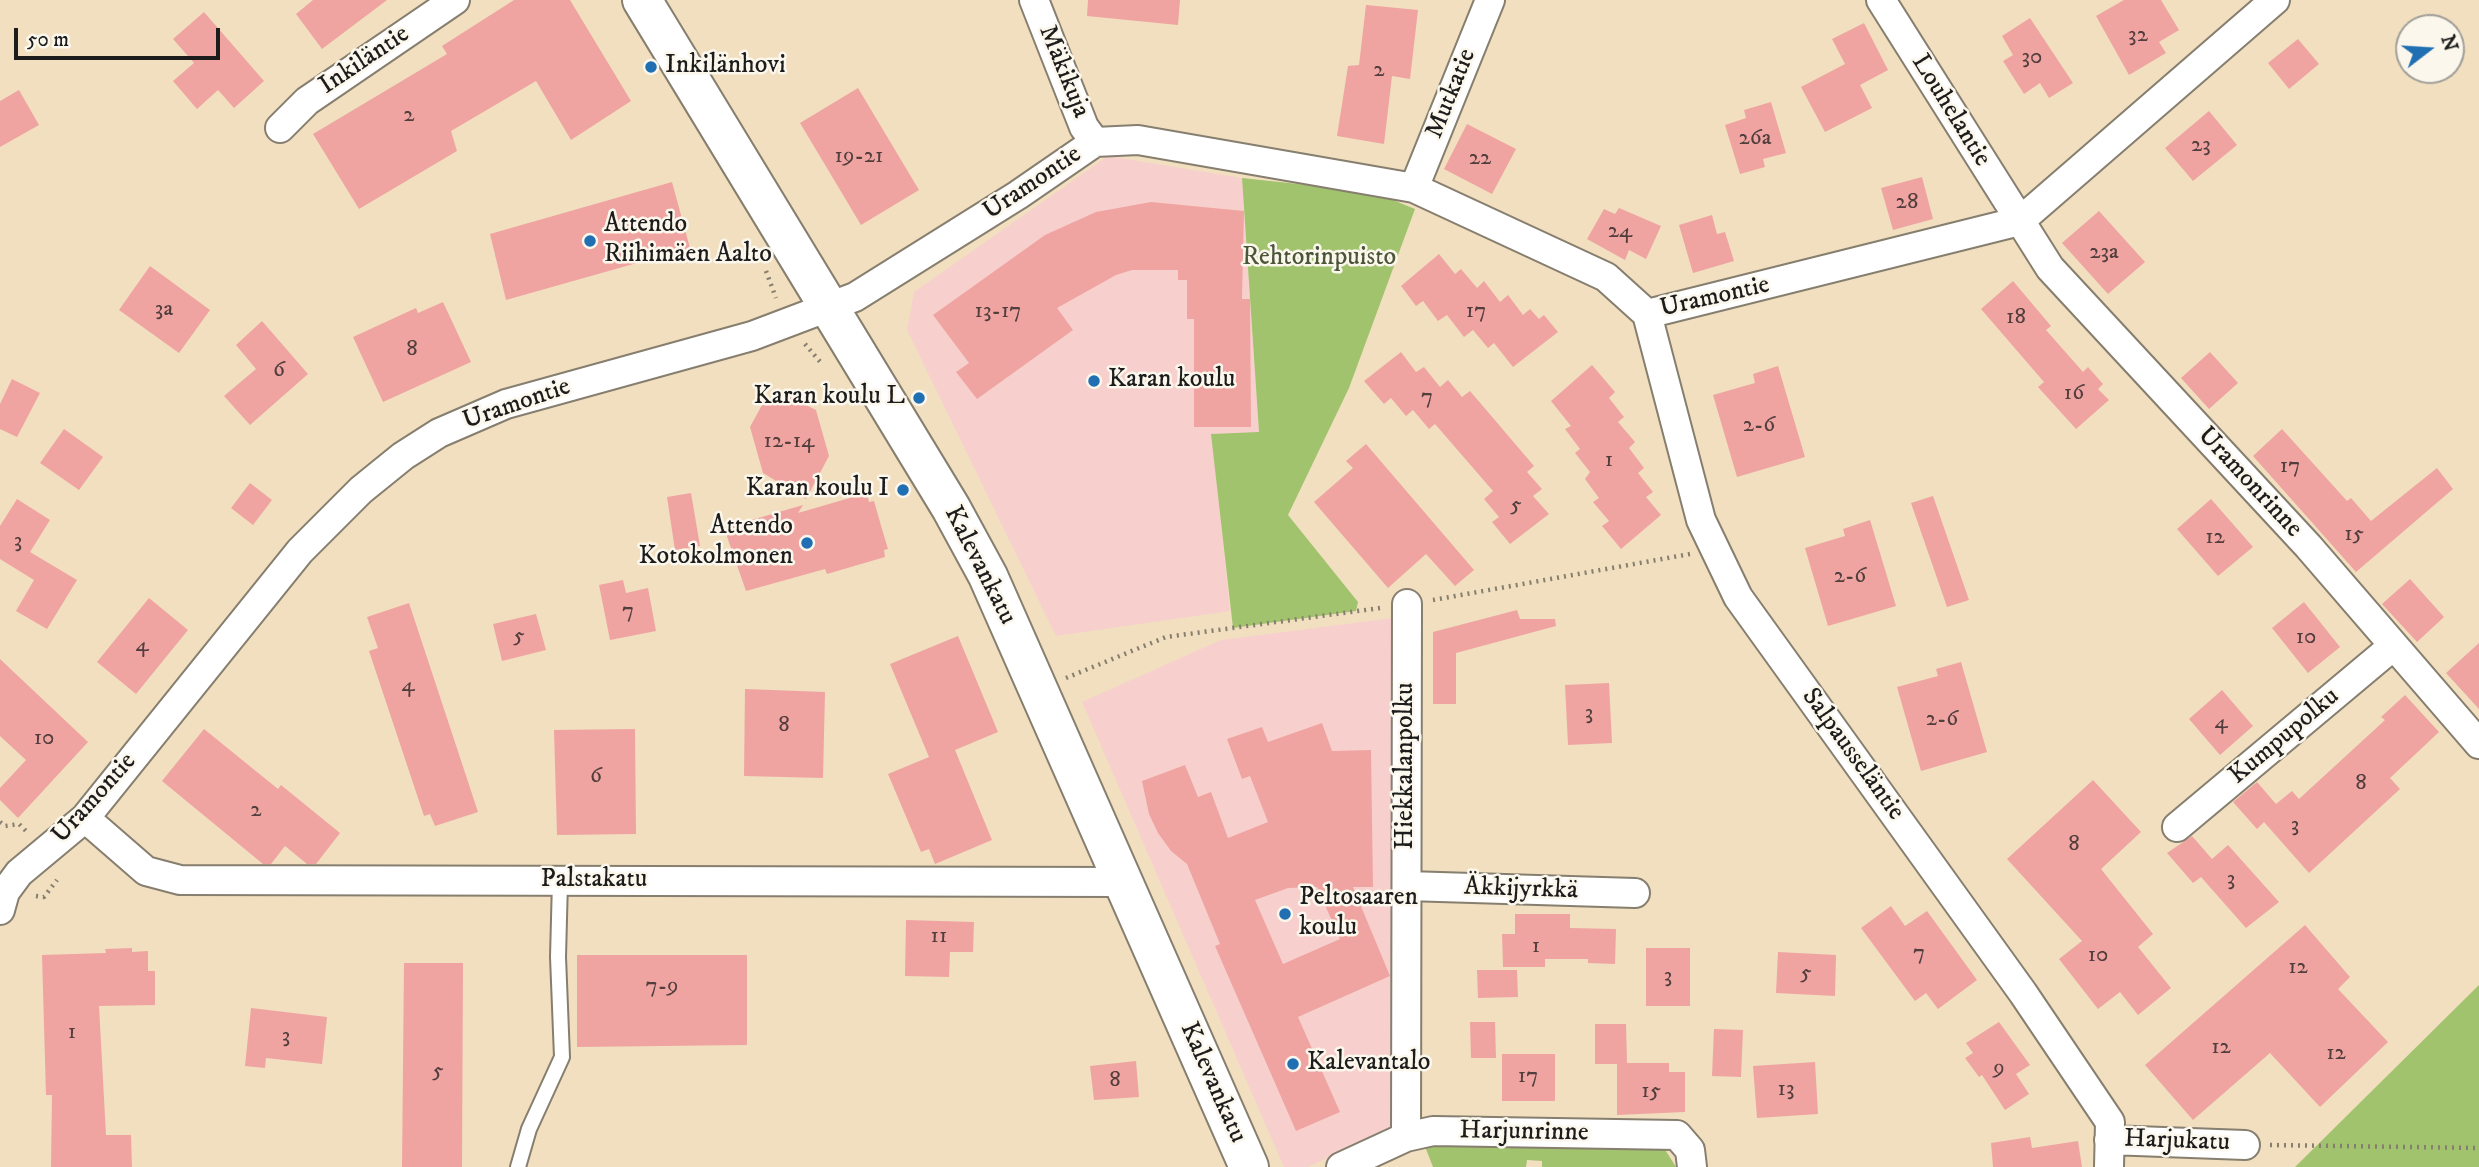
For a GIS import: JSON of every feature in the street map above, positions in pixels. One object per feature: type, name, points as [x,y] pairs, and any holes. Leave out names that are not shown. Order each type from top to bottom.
[{"type":"street","name":"Inkiläntie","points":[[280,128],[307,101],[455,0]]},
{"type":"street","name":"Kalevankatu","points":[[642,0],[951,508],[988,576],[1249,1167]]},
{"type":"street","name":"Mäkikuja","points":[[1034,0],[1084,127],[1095,142]]},
{"type":"street","name":"Mutkatie","points":[[1414,188],[1490,0]]},
{"type":"street","name":"Louhelantie","points":[[1881,0],[2020,221]]},
{"type":"street","name":"Uramontie","points":[[6,882],[85,818],[300,551],[361,490],[403,456],[439,433],[506,404],[752,336],[828,308],[867,290],[1095,142],[1138,140],[1414,188],[1606,277],[1647,314],[2020,221],[2275,0]]},
{"type":"street","name":"Uramonrinne","points":[[2020,221],[2050,268],[2308,547],[2392,647],[2479,744]]},
{"type":"street","name":"Salpausseläntie","points":[[1647,314],[1701,520],[1738,597],[2023,993],[2110,1122],[2109,1153]]},
{"type":"street","name":"Hiekkalanpolku","points":[[1406,1137],[1407,604]]},
{"type":"street","name":"Kumpupolku","points":[[2177,827],[2392,647]]},
{"type":"street","name":"Palstakatu","points":[[85,818],[146,871],[180,880],[1124,882]]},
{"type":"street","name":"Äkkijyrkkä","points":[[1407,886],[1635,893]]},
{"type":"street","name":"Harjunrinne","points":[[1341,1167],[1406,1137],[1433,1131],[1677,1135],[1690,1150],[1692,1167]]},
{"type":"street","name":"Harjukatu","points":[[2109,1153],[2245,1145]]},
{"type":"lane","points":[[518,1167],[529,1129],[562,1057],[558,957],[560,881]]},
{"type":"path","points":[[764,261],[771,289],[806,347],[829,371]]},
{"type":"path","points":[[793,350],[806,347]]},
{"type":"path","points":[[6,882],[44,897],[58,878]]},
{"type":"path","points":[[2245,1145],[2479,1148]]},
{"type":"shaded area","name":"Karan koulu","points":[[1108,156],[1242,178],[1259,433],[1212,434],[1230,611],[1056,636],[907,330],[914,292]]},
{"type":"shaded area","name":"Peltosaaren koulu","points":[[1393,618],[1398,1126],[1308,1167],[1284,1167],[1082,702],[1221,640]]},
{"type":"green space","name":"Rehtorinpuisto","points":[[1242,178],[1373,192],[1415,209],[1349,388],[1288,515],[1358,602],[1356,611],[1233,628],[1211,434],[1259,432]]},
{"type":"green space","points":[[2479,985],[2479,1167],[2295,1167]]},
{"type":"green space","points":[[1428,1142],[1664,1148],[1676,1167],[1542,1167],[1542,1161],[1527,1160],[1526,1167],[1433,1167],[1426,1149]]},
{"type":"building","points":[[313,0],[387,0],[322,49],[296,14]]},
{"type":"building","points":[[514,0],[570,0],[631,101],[571,140],[536,81],[451,131],[457,151],[359,209],[313,134],[447,54],[442,46]]},
{"type":"building","points":[[1088,0],[1180,0],[1178,25],[1087,16]]},
{"type":"building","points":[[2124,0],[2161,0],[2179,30],[2159,42],[2166,53],[2129,75],[2096,16]]},
{"type":"building","points":[[1366,5],[1418,10],[1410,79],[1392,76],[1384,144],[1337,136],[1348,66],[1359,65]]},
{"type":"building","points":[[204,12],[264,81],[234,108],[218,90],[197,109],[173,81],[194,63],[173,39]]},
{"type":"building","points":[[2030,18],[2073,83],[2049,98],[2040,83],[2024,94],[2003,61],[2013,55],[2002,36]]},
{"type":"building","points":[[1864,23],[1888,70],[1860,85],[1872,108],[1825,132],[1801,87],[1845,64],[1832,39]]},
{"type":"building","points":[[2298,39],[2319,64],[2289,89],[2268,63]]},
{"type":"building","points":[[858,88],[919,190],[861,225],[800,123]]},
{"type":"building","points":[[19,90],[39,125],[0,147],[0,101]]},
{"type":"building","points":[[1771,102],[1786,153],[1763,159],[1765,167],[1740,174],[1725,125],[1746,118],[1744,110]]},
{"type":"building","points":[[2209,111],[2237,145],[2193,181],[2165,148]]},
{"type":"building","points":[[1467,124],[1516,149],[1492,194],[1444,169]]},
{"type":"building","points":[[1922,177],[1933,219],[1893,230],[1881,188]]},
{"type":"building","name":"Attendo Riihimäen Aalto","points":[[672,182],[690,248],[506,300],[490,234]]},
{"type":"building","points":[[1151,202],[1244,211],[1242,299],[1250,299],[1251,427],[1194,427],[1194,319],[1187,319],[1187,280],[1178,280],[1178,270],[1132,270],[1116,275],[1057,308],[1073,330],[977,399],[956,372],[969,363],[933,315],[1045,235],[1096,212]]},
{"type":"building","points":[[1619,208],[1661,226],[1646,259],[1629,250],[1625,260],[1587,239],[1604,209],[1615,214]]},
{"type":"building","points":[[2099,211],[2145,262],[2108,294],[2062,243]]},
{"type":"building","points":[[1712,215],[1717,234],[1725,232],[1734,261],[1693,273],[1679,225]]},
{"type":"building","points":[[1439,254],[1455,274],[1461,269],[1477,288],[1484,281],[1500,302],[1508,295],[1523,315],[1530,309],[1539,319],[1544,315],[1558,332],[1513,367],[1494,343],[1488,348],[1473,330],[1464,337],[1447,315],[1438,321],[1423,301],[1416,306],[1401,286]]},
{"type":"building","points":[[150,266],[210,310],[179,353],[119,310]]},
{"type":"building","points":[[2013,281],[2051,326],[2046,330],[2083,372],[2088,367],[2103,384],[2098,389],[2109,400],[2076,429],[2038,387],[2044,382],[1981,309]]},
{"type":"building","points":[[443,302],[471,362],[383,402],[353,337],[416,308],[418,313]]},
{"type":"building","points":[[262,321],[308,374],[250,425],[224,396],[256,369],[236,345]]},
{"type":"building","points":[[1401,352],[1416,372],[1424,367],[1440,387],[1448,380],[1462,397],[1470,391],[1534,466],[1527,472],[1542,489],[1533,496],[1549,514],[1510,544],[1492,522],[1499,517],[1484,499],[1493,491],[1435,424],[1429,429],[1413,410],[1406,416],[1391,398],[1384,404],[1364,381]]},
{"type":"building","points":[[2210,352],[2238,383],[2209,409],[2181,378]]},
{"type":"building","points":[[1592,365],[1615,392],[1609,398],[1624,417],[1618,422],[1635,442],[1629,448],[1644,468],[1638,473],[1653,492],[1646,497],[1661,515],[1621,549],[1602,526],[1609,521],[1593,502],[1599,498],[1585,479],[1590,472],[1575,453],[1580,449],[1565,429],[1571,426],[1551,401]]},
{"type":"building","points":[[1778,366],[1805,457],[1737,477],[1713,395],[1755,383],[1753,374]]},
{"type":"building","points":[[12,379],[40,393],[17,437],[0,429],[0,404]]},
{"type":"building","points":[[790,397],[816,410],[829,456],[806,499],[763,473],[750,427],[762,405]]},
{"type":"building","points":[[64,429],[103,457],[79,490],[40,463]]},
{"type":"building","points":[[2282,429],[2347,501],[2351,498],[2371,521],[2437,468],[2453,489],[2356,572],[2253,456]]},
{"type":"building","points":[[1366,444],[1474,570],[1455,586],[1426,554],[1388,588],[1314,502],[1353,468],[1346,461]]},
{"type":"building","points":[[250,483],[272,500],[253,525],[231,508]]},
{"type":"building","points":[[691,493],[700,546],[675,550],[667,497]]},
{"type":"building","name":"Attendo Kotokolmonen","points":[[867,493],[869,502],[874,501],[888,549],[884,550],[885,557],[827,574],[825,569],[746,591],[724,528],[803,505],[798,513]]},
{"type":"building","points":[[1933,496],[1969,600],[1947,607],[1911,503]]},
{"type":"building","points":[[17,499],[50,520],[30,552],[77,580],[47,629],[16,611],[34,580],[0,559],[0,526]]},
{"type":"building","points":[[2211,499],[2253,547],[2218,576],[2177,529]]},
{"type":"building","points":[[1870,520],[1896,606],[1828,626],[1805,548],[1845,536],[1843,529]]},
{"type":"building","points":[[2410,579],[2444,617],[2417,642],[2382,604]]},
{"type":"building","points":[[623,580],[626,593],[648,588],[656,631],[610,640],[599,585]]},
{"type":"building","points":[[149,598],[188,630],[136,694],[97,662]]},
{"type":"building","points":[[2304,602],[2340,647],[2308,673],[2272,628]]},
{"type":"building","points":[[409,603],[478,812],[435,826],[430,814],[424,816],[369,651],[378,648],[367,617]]},
{"type":"building","points":[[1517,610],[1520,619],[1555,619],[1556,626],[1456,653],[1456,704],[1433,704],[1433,632]]},
{"type":"building","points":[[536,614],[546,650],[502,661],[493,624]]},
{"type":"building","points":[[958,636],[998,732],[955,750],[992,840],[935,864],[929,849],[921,852],[888,774],[929,757],[890,664]]},
{"type":"building","points":[[2479,643],[2479,709],[2446,673]]},
{"type":"building","points":[[0,659],[88,742],[18,818],[0,800],[0,788],[26,760],[0,736]]},
{"type":"building","points":[[1961,662],[1987,752],[1921,771],[1897,687],[1938,676],[1936,669]]},
{"type":"building","points":[[1609,683],[1612,743],[1568,745],[1565,685]]},
{"type":"building","points":[[745,689],[825,692],[823,778],[744,776]]},
{"type":"building","points":[[2222,690],[2253,726],[2220,755],[2189,719]]},
{"type":"building","points":[[2405,695],[2439,732],[2390,778],[2400,789],[2309,873],[2264,822],[2257,829],[2233,802],[2257,782],[2276,804],[2292,791],[2299,799],[2385,720],[2381,717]]},
{"type":"building","points":[[1322,723],[1332,751],[1371,750],[1373,887],[1353,887],[1390,976],[1298,1017],[1340,1112],[1296,1131],[1215,946],[1220,944],[1187,864],[1171,851],[1158,833],[1149,814],[1142,781],[1185,765],[1198,797],[1211,792],[1228,838],[1268,822],[1250,776],[1242,779],[1227,739],[1262,727],[1268,742]],"holes":[[[1317,887],[1340,939],[1283,964],[1255,900],[1288,888]]]},
{"type":"building","points":[[204,729],[278,789],[281,785],[340,833],[316,864],[307,864],[285,846],[271,864],[263,864],[162,781]]},
{"type":"building","points":[[635,729],[636,834],[557,835],[554,730]]},
{"type":"building","points":[[2093,780],[2141,832],[2101,869],[2153,934],[2138,947],[2171,988],[2138,1015],[2120,992],[2098,1009],[2059,959],[2082,941],[2007,859]]},
{"type":"building","points":[[2192,836],[2212,859],[2228,845],[2279,902],[2246,928],[2201,877],[2193,883],[2167,853]]},
{"type":"building","points":[[1891,906],[1905,926],[1927,911],[1977,980],[1938,1009],[1926,993],[1915,1001],[1861,928]]},
{"type":"building","points":[[1515,914],[1570,914],[1570,928],[1616,929],[1615,964],[1588,963],[1588,959],[1545,959],[1545,967],[1503,967],[1502,934],[1515,934]]},
{"type":"building","points":[[906,920],[974,922],[973,952],[950,952],[949,977],[905,976]]},
{"type":"building","points":[[2305,925],[2350,977],[2338,989],[2388,1042],[2320,1107],[2270,1053],[2193,1120],[2145,1065]]},
{"type":"building","points":[[132,948],[132,952],[148,951],[148,971],[155,971],[155,1005],[99,1006],[106,1135],[131,1135],[132,1167],[51,1167],[52,1095],[46,1095],[42,955],[106,953],[105,949]]},
{"type":"building","points":[[1646,948],[1690,948],[1690,1006],[1646,1006]]},
{"type":"building","points":[[1778,952],[1836,955],[1835,996],[1776,993]]},
{"type":"building","points":[[577,955],[747,955],[747,1045],[577,1047]]},
{"type":"building","points":[[404,963],[463,963],[462,1167],[402,1167]]},
{"type":"building","points":[[1477,970],[1517,970],[1518,997],[1478,998]]},
{"type":"building","points":[[251,1008],[327,1017],[322,1064],[266,1058],[265,1068],[245,1066]]},
{"type":"building","points":[[1470,1022],[1495,1022],[1496,1058],[1471,1058]]},
{"type":"building","points":[[1999,1022],[2030,1065],[2016,1074],[2029,1094],[2005,1110],[1982,1075],[1979,1077],[1965,1058],[1973,1053],[1966,1043]]},
{"type":"building","points":[[1595,1024],[1626,1024],[1627,1063],[1669,1063],[1669,1072],[1685,1072],[1685,1112],[1617,1115],[1617,1064],[1595,1064]]},
{"type":"building","points":[[1714,1029],[1743,1030],[1741,1077],[1712,1076]]},
{"type":"building","points":[[1502,1054],[1555,1054],[1555,1101],[1502,1101]]},
{"type":"building","points":[[1136,1061],[1139,1097],[1094,1100],[1090,1066]]},
{"type":"building","points":[[1815,1062],[1818,1114],[1757,1118],[1753,1066]]},
{"type":"building","points":[[2030,1137],[2032,1148],[2078,1141],[2082,1167],[1993,1167],[1991,1143]]},
{"type":"place","name":"Inkilänhovi","points":[[651,67]]},
{"type":"place","name":"Attendo Riihimäen Aalto","points":[[590,241]]},
{"type":"place","name":"Karan koulu","points":[[1094,381]]},
{"type":"place","name":"Karan koulu L","points":[[919,398]]},
{"type":"place","name":"Karan koulu I","points":[[903,490]]},
{"type":"place","name":"Attendo Kotokolmonen","points":[[807,543]]},
{"type":"place","name":"Peltosaaren koulu","points":[[1285,914]]},
{"type":"place","name":"Kalevantalo","points":[[1293,1064]]}]
